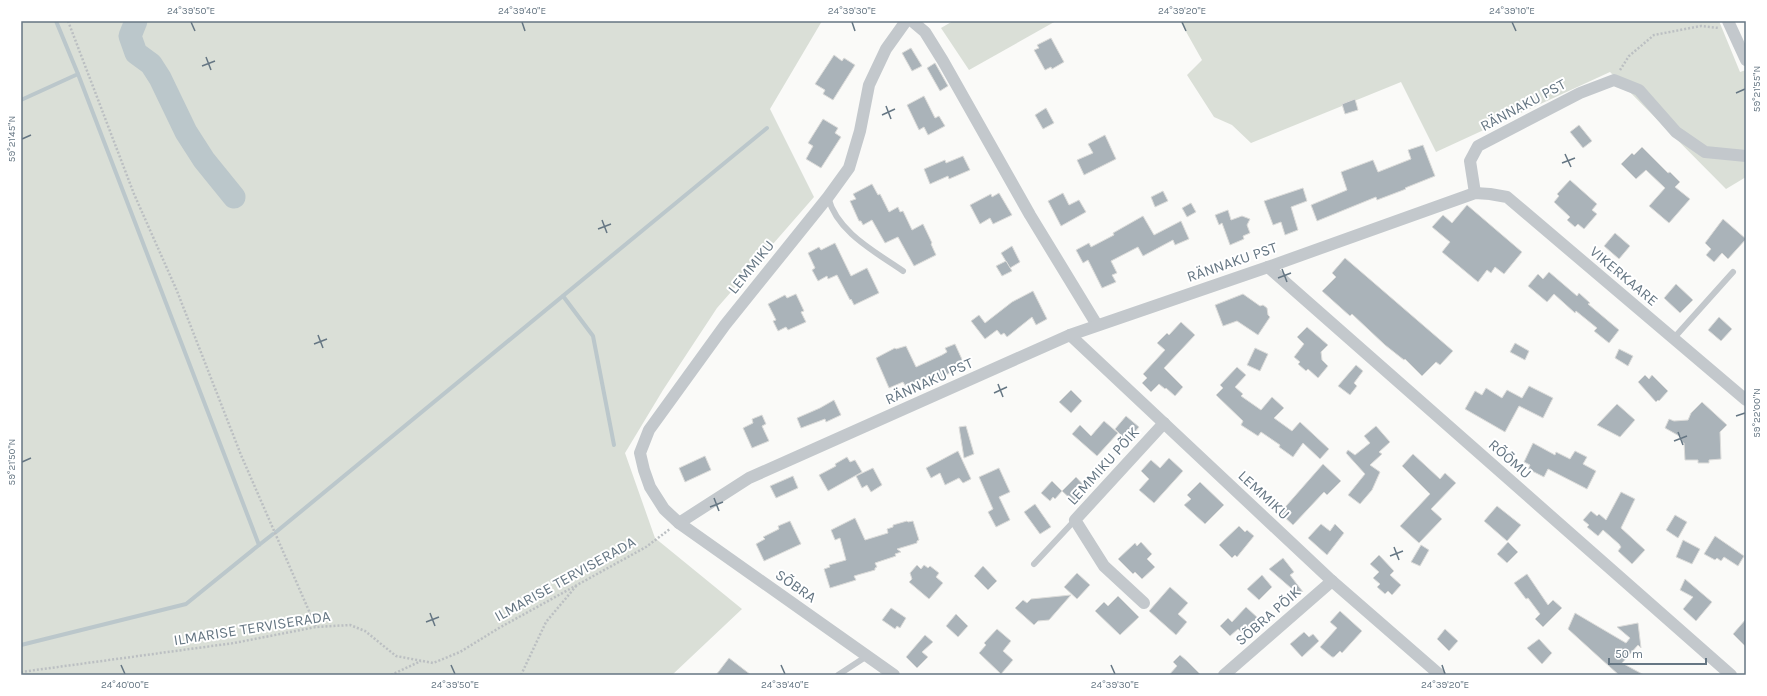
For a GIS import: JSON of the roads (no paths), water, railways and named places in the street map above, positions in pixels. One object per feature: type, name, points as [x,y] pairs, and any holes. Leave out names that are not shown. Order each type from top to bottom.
[{"type":"street","name":"LEMMIKU","points":[[679,523],[664,509],[650,487],[644,470],[640,453],[649,430],[725,325],[828,197],[849,168],[860,131],[869,85],[886,49],[906,21]]},
{"type":"street","points":[[912,21],[925,32],[943,61],[1030,215],[1097,325]]},
{"type":"street","points":[[1731,26],[1746,60]]},
{"type":"street","name":"RÄNNAKU PST","points":[[679,523],[749,478],[1070,335],[1268,267],[1474,193],[1470,161],[1478,146],[1580,93],[1614,80],[1639,90],[1676,132],[1705,152],[1746,156]]},
{"type":"street","name":"VIKERKAARE","points":[[1474,193],[1507,197],[1746,400]]},
{"type":"street","name":"RÕÕMU","points":[[1268,267],[1731,675]]},
{"type":"street","name":"LEMMIKU","points":[[1070,335],[1332,581],[1440,675]]},
{"type":"street","name":"LEMMIKU PÕIK","points":[[1144,603],[1104,566],[1075,520],[1164,423]]},
{"type":"street","name":"SÕBRA","points":[[679,523],[894,675]]},
{"type":"street","name":"SÕBRA PÕIK","points":[[1224,675],[1332,581]]},
{"type":"lane","points":[[828,197],[830,206],[842,226],[861,242],[902,271]]},
{"type":"lane","points":[[1673,338],[1733,272]]},
{"type":"lane","points":[[1034,564],[1075,520]]},
{"type":"lane","points":[[838,675],[867,656]]},
{"type":"waterway","points":[[21,100],[78,74],[56,21]]},
{"type":"waterway","points":[[136,21],[130,36],[136,53],[151,64],[160,78],[186,132],[204,160],[234,197]]},
{"type":"waterway","points":[[21,645],[186,604],[259,545],[78,74]]},
{"type":"waterway","points":[[276,532],[767,128]]},
{"type":"waterway","points":[[563,296],[593,336],[614,445]]},
{"type":"waterway","points":[[259,545],[273,534]]}]
